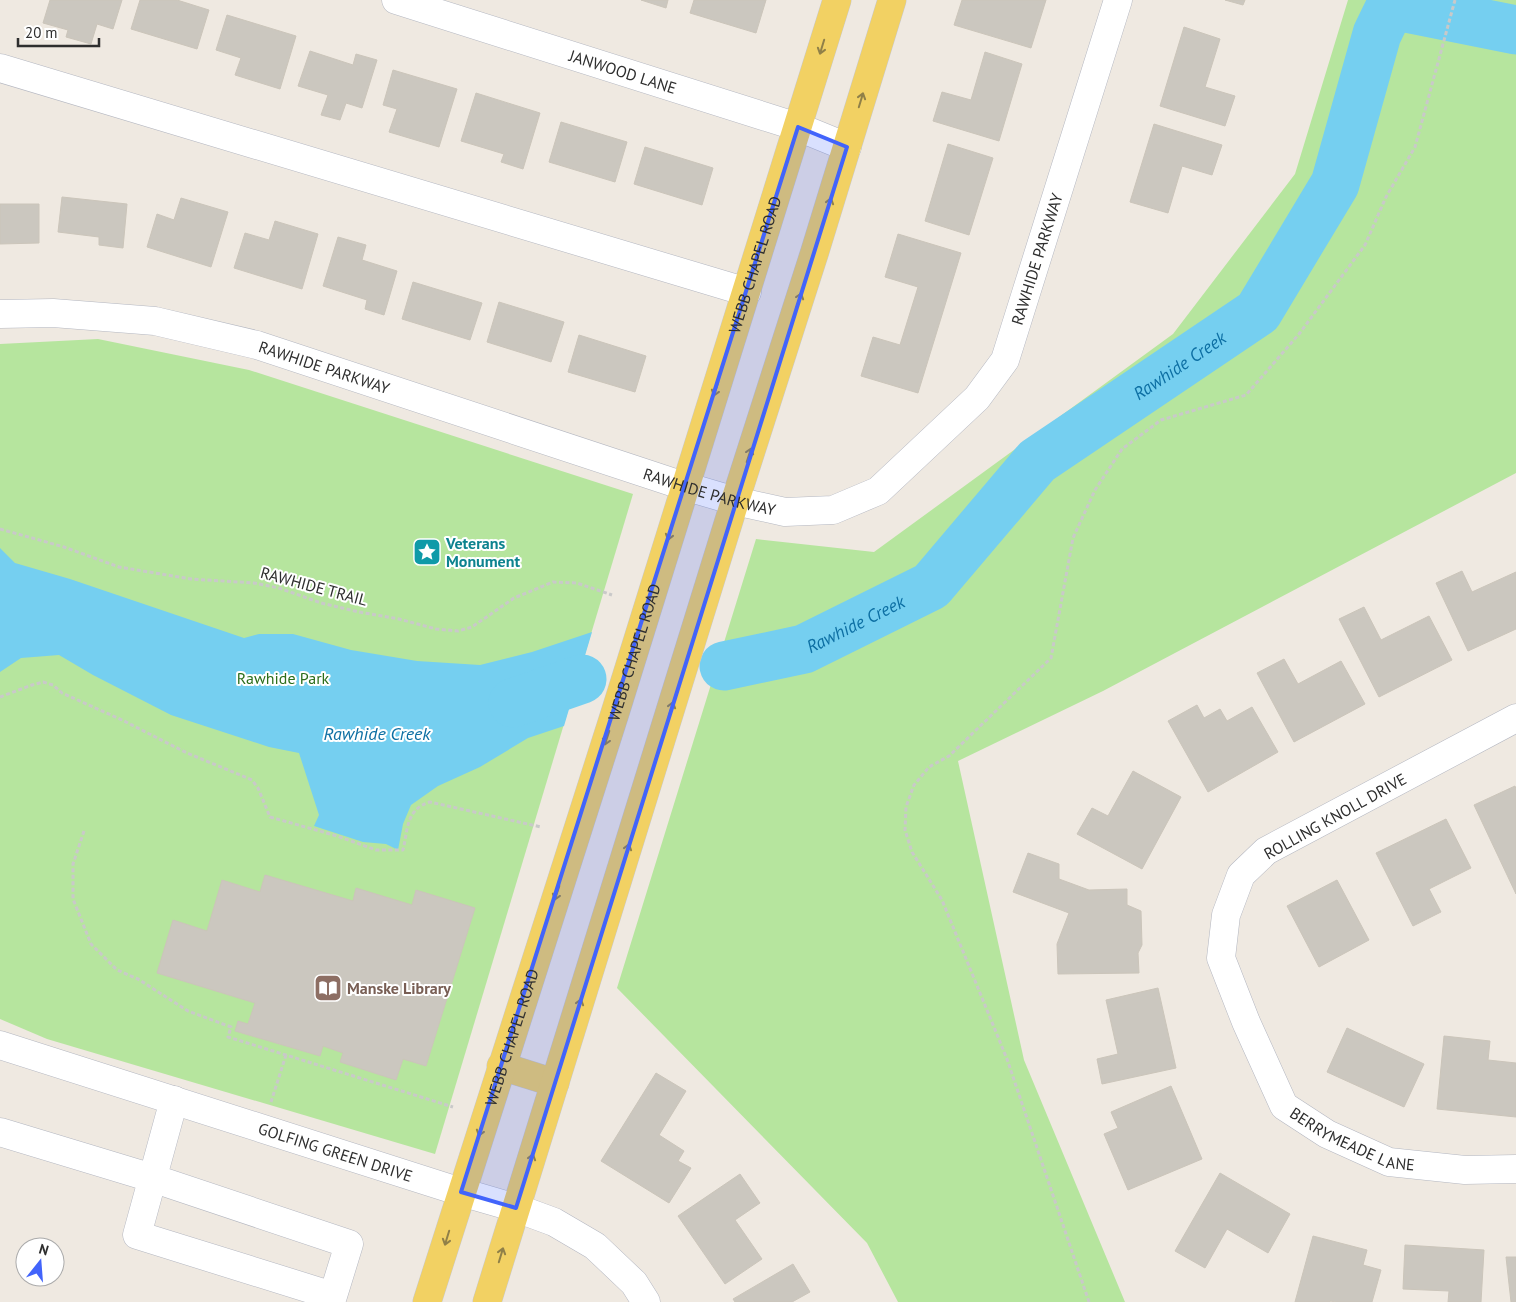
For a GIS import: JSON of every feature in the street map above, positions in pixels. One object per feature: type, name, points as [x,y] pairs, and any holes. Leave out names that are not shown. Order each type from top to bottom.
[{"type":"main road","name":"WEBB CHAPEL ROAD","points":[[427,1302],[615,713],[684,486],[747,292],[837,0]]},
{"type":"main road","points":[[487,1302],[734,501],[815,252],[892,0]]},
{"type":"main road","points":[[501,1066],[555,1083]]},
{"type":"street","name":"JANWOOD LANE","points":[[396,0],[798,127],[846,147]]},
{"type":"street","name":"RAWHIDE PARKWAY","points":[[0,314],[53,313],[155,321],[257,345],[734,501],[785,512],[833,510],[878,491],[977,398],[1005,360],[1118,0]]},
{"type":"street","points":[[0,68],[747,292]]},
{"type":"street","name":"ROLLING KNOLL DRIVE","points":[[1246,1022],[1222,958],[1226,915],[1241,875],[1266,851],[1516,718]]},
{"type":"street","name":"BERRYMEADE LANE","points":[[1246,1022],[1284,1106],[1327,1134],[1389,1162],[1465,1170],[1516,1169]]},
{"type":"street","name":"GOLFING GREEN DRIVE","points":[[0,1044],[516,1208],[554,1222],[595,1246],[634,1283],[646,1302]]},
{"type":"street","points":[[0,1132],[152,1178],[349,1244],[333,1296],[137,1235],[152,1178],[174,1100]]},
{"type":"path","points":[[1089,1302],[1008,1059],[942,900],[912,852],[905,830],[906,807],[914,785],[929,767],[949,756],[1051,658],[1073,538],[1095,490],[1122,448],[1161,420],[1246,395],[1299,334],[1365,245],[1386,197],[1415,146],[1455,0]]},
{"type":"path","name":"RAWHIDE TRAIL","points":[[0,529],[64,547],[119,567],[191,579],[254,583],[279,588],[321,603],[399,619],[436,629],[458,631],[472,627],[514,598],[553,582],[577,583],[612,595]]},
{"type":"path","points":[[0,697],[43,682],[53,685],[62,693],[122,720],[187,753],[252,780],[258,788],[270,817],[337,836],[376,850],[402,850],[411,814],[419,805],[430,802],[541,827]]},
{"type":"path","points":[[84,831],[72,864],[73,899],[91,944],[117,970],[138,979],[188,1011],[231,1027],[228,1037],[453,1107]]},
{"type":"path","points":[[271,1102],[286,1055]]},
{"type":"highlighted area","points":[[798,127],[847,147],[516,1208],[461,1192]]},
{"type":"green space","points":[[1348,0],[1516,0],[1516,473],[1103,691],[958,761],[1024,1060],[1125,1302],[898,1302],[867,1243],[617,988],[756,539],[874,552],[1173,334],[1295,174]]},
{"type":"green space","name":"Rawhide Park","points":[[98,339],[249,370],[633,494],[435,1154],[47,1039],[0,1019],[0,344]]},
{"type":"water","name":"Rawhide Creek","points":[[0,548],[15,563],[70,579],[244,638],[259,634],[293,634],[351,650],[417,661],[480,665],[532,652],[592,632],[564,726],[528,738],[480,767],[438,786],[411,805],[403,824],[398,850],[386,844],[363,842],[314,826],[319,815],[299,753],[269,747],[171,715],[93,675],[59,655],[21,658],[0,672]]},
{"type":"building","points":[[50,0],[122,0],[113,29],[97,24],[91,44],[66,37],[68,30],[43,23]]},
{"type":"building","points":[[140,0],[177,0],[209,10],[197,49],[131,29]]},
{"type":"building","points":[[641,0],[668,0],[666,8]]},
{"type":"building","points":[[694,0],[766,0],[756,33],[690,13]]},
{"type":"building","points":[[962,0],[1046,0],[1031,48],[954,25]]},
{"type":"building","points":[[1225,0],[1245,0],[1243,5]]},
{"type":"building","points":[[227,15],[296,36],[280,89],[235,75],[241,58],[216,50]]},
{"type":"building","points":[[1184,27],[1220,39],[1205,87],[1235,96],[1225,126],[1160,106]]},
{"type":"building","points":[[310,51],[353,65],[356,54],[377,60],[362,108],[346,103],[340,120],[321,115],[328,95],[298,86]]},
{"type":"building","points":[[985,52],[1022,64],[999,141],[933,121],[942,92],[971,100]]},
{"type":"building","points":[[393,70],[457,89],[439,147],[389,132],[397,109],[383,105]]},
{"type":"building","points":[[476,93],[540,113],[523,169],[501,162],[504,154],[461,141]]},
{"type":"building","points":[[561,122],[627,142],[615,182],[549,162]]},
{"type":"building","points":[[1154,124],[1222,145],[1212,175],[1182,166],[1168,213],[1130,202]]},
{"type":"building","points":[[948,144],[993,158],[969,235],[925,221]]},
{"type":"building","points":[[645,147],[713,168],[702,205],[634,184]]},
{"type":"building","points":[[62,197],[127,204],[123,248],[99,245],[99,237],[58,232]]},
{"type":"building","points":[[181,198],[228,212],[211,267],[147,247],[157,214],[174,220]]},
{"type":"building","points":[[0,204],[39,204],[39,243],[0,244]]},
{"type":"building","points":[[275,221],[318,234],[302,289],[234,268],[245,233],[269,240]]},
{"type":"building","points":[[898,234],[961,253],[918,393],[861,376],[873,337],[900,345],[918,287],[885,277]]},
{"type":"building","points":[[338,237],[366,245],[362,260],[397,271],[384,315],[365,309],[367,300],[323,286]]},
{"type":"building","points":[[413,282],[482,303],[470,340],[402,319]]},
{"type":"building","points":[[499,302],[564,322],[551,362],[487,342]]},
{"type":"building","points":[[579,335],[646,356],[635,392],[568,372]]},
{"type":"building","points":[[1462,571],[1472,592],[1516,572],[1516,629],[1468,651],[1436,583]]},
{"type":"building","points":[[1364,607],[1381,640],[1429,616],[1452,660],[1379,697],[1339,619]]},
{"type":"building","points":[[1284,659],[1298,684],[1341,661],[1365,704],[1294,742],[1257,673]]},
{"type":"building","points":[[1197,705],[1204,718],[1220,709],[1227,721],[1252,707],[1278,752],[1208,792],[1168,721]]},
{"type":"building","points":[[1133,771],[1181,797],[1142,869],[1077,834],[1092,808],[1108,816]]},
{"type":"building","points":[[1515,786],[1516,789],[1516,894],[1474,805]]},
{"type":"building","points":[[1446,819],[1471,868],[1429,889],[1441,912],[1413,926],[1376,853]]},
{"type":"building","points":[[1028,853],[1059,864],[1059,879],[1089,890],[1127,889],[1127,905],[1141,911],[1142,945],[1138,953],[1139,973],[1058,974],[1057,944],[1069,913],[1013,892]]},
{"type":"building","name":"Manske Library","points":[[265,875],[353,901],[356,888],[412,905],[416,890],[475,908],[426,1066],[403,1059],[396,1080],[340,1062],[343,1053],[323,1046],[320,1056],[235,1031],[238,1021],[248,1024],[255,1003],[157,973],[173,920],[207,931],[222,880],[260,892]]},
{"type":"building","points":[[1337,880],[1369,940],[1319,967],[1287,906]]},
{"type":"building","points":[[1158,988],[1176,1068],[1102,1084],[1097,1059],[1118,1054],[1106,1000]]},
{"type":"building","points":[[1347,1028],[1424,1064],[1404,1107],[1327,1072]]},
{"type":"building","points":[[1444,1036],[1490,1041],[1488,1060],[1516,1063],[1516,1117],[1437,1109]]},
{"type":"building","points":[[656,1073],[686,1091],[659,1135],[684,1151],[678,1161],[691,1168],[669,1203],[601,1161]]},
{"type":"building","points":[[1171,1086],[1202,1159],[1128,1190],[1104,1134],[1118,1128],[1111,1112]]},
{"type":"building","points":[[1220,1173],[1290,1214],[1268,1253],[1227,1229],[1205,1268],[1175,1251]]},
{"type":"building","points":[[740,1174],[760,1203],[735,1220],[762,1259],[725,1284],[678,1216]]},
{"type":"building","points":[[1313,1236],[1367,1250],[1363,1265],[1381,1270],[1372,1302],[1295,1302]]},
{"type":"building","points":[[1405,1245],[1484,1250],[1481,1302],[1448,1302],[1449,1291],[1403,1289]]},
{"type":"building","points":[[1506,1257],[1516,1257],[1516,1302],[1511,1302]]},
{"type":"building","points":[[793,1264],[810,1292],[792,1302],[735,1302],[733,1299]]},
{"type":"waterway","name":"Rawhide Creek","points":[[724,666],[804,649],[931,586],[1037,461],[1258,312],[1335,184],[1377,34],[1391,5],[1516,30]]},
{"type":"waterway","name":"Rawhide Creek","points":[[513,703],[582,679]]},
{"type":"place","name":"Veterans Monument","points":[[427,552]]},
{"type":"place","name":"Manske Library","points":[[328,988]]}]
